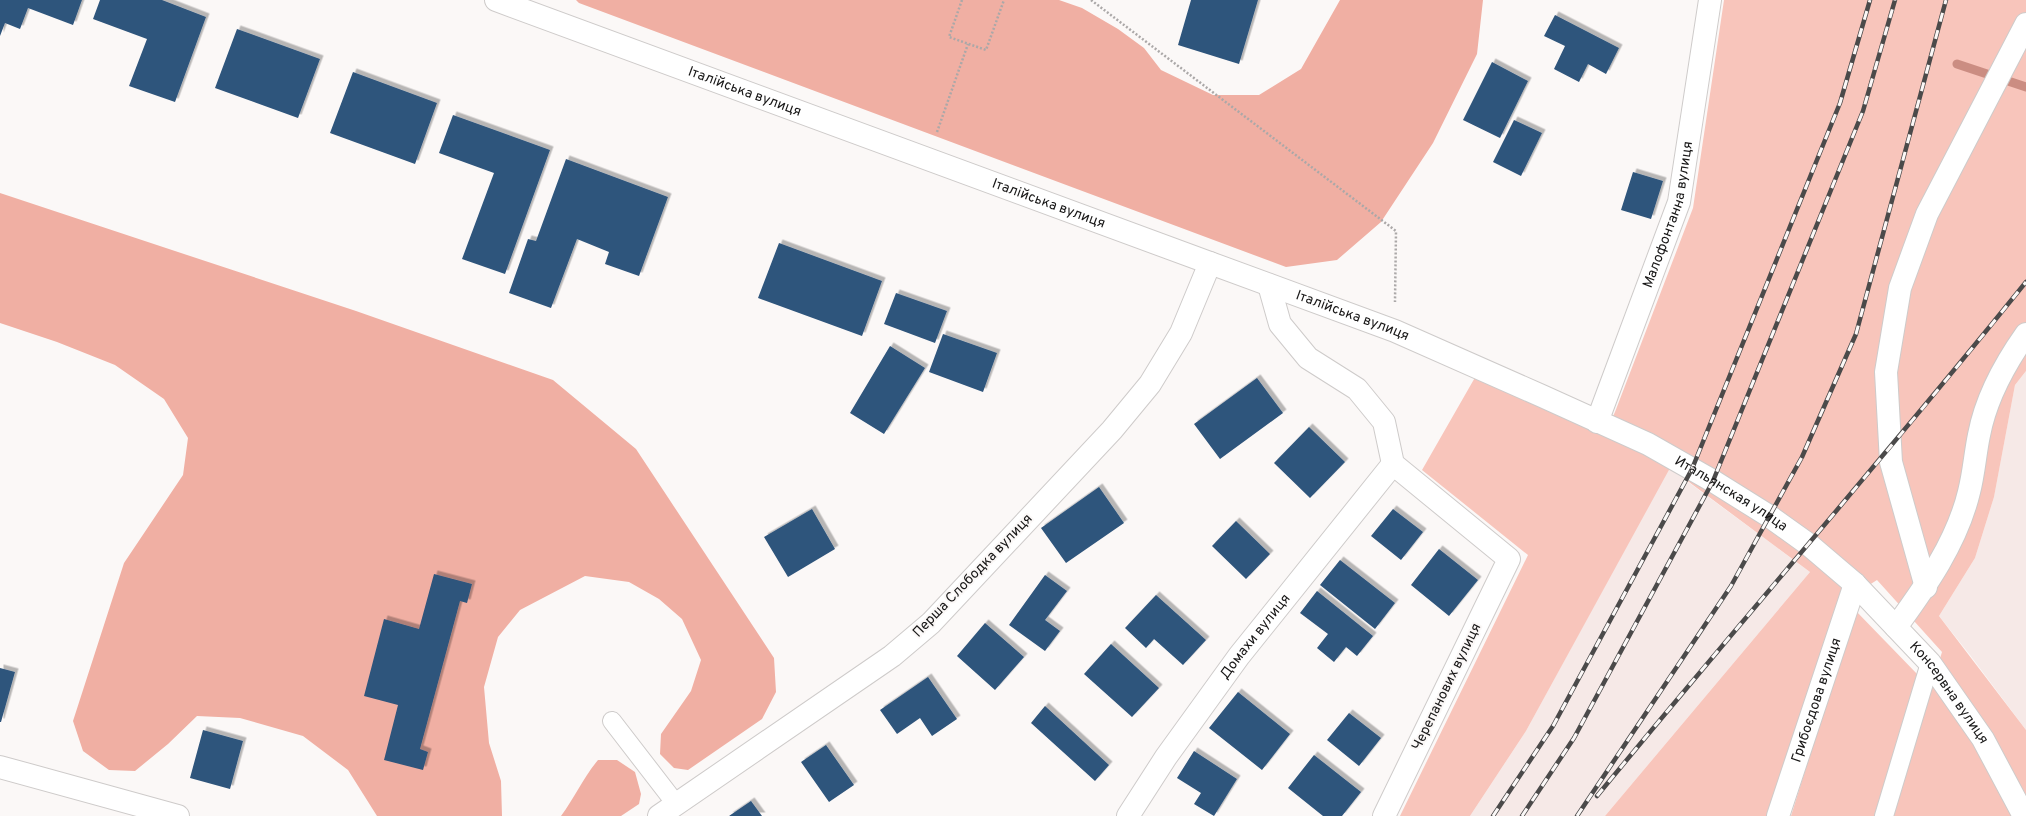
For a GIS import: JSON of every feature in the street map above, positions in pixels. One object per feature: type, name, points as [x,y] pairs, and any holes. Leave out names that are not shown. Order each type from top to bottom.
[{"type":"street","name":"Італійська вулиця","points":[[496,0],[1395,331],[1542,396],[1596,422]]},
{"type":"street","name":"Малофонтанна вулиця","points":[[1596,422],[1679,202],[1710,0]]},
{"type":"street","points":[[1926,587],[1892,462],[1886,372],[1900,288],[1927,214],[2022,31]]},
{"type":"street","name":"Перша Слободка вулиця","points":[[667,810],[892,656],[931,623],[1112,430],[1150,384],[1181,333],[1210,263]]},
{"type":"street","points":[[1269,285],[1280,324],[1284,330],[1308,358],[1357,389],[1384,422],[1393,464]]},
{"type":"street","points":[[1896,627],[1926,587],[1952,539],[1969,492],[1979,434],[1991,392],[2008,360],[2026,334]]},
{"type":"street","name":"Итальянская улица","points":[[1596,422],[1654,448],[1706,477],[1769,516],[1808,544],[1855,584]]},
{"type":"street","name":"Черепанових вулиця","points":[[1384,816],[1509,559],[1393,464]]},
{"type":"street","name":"Домахи вулиця","points":[[1128,816],[1166,757],[1239,656],[1393,464]]},
{"type":"street","name":"Консервна вулиця","points":[[1855,584],[1930,663],[1984,739],[2024,816]]},
{"type":"street","name":"Грибоєдова вулиця","points":[[1778,816],[1855,584]]},
{"type":"street","points":[[0,767],[178,816]]},
{"type":"lane","points":[[1884,816],[1930,663]]},
{"type":"lane","points":[[612,721],[667,810]]},
{"type":"path","points":[[962,0],[949,37],[986,50],[1004,0]]},
{"type":"path","points":[[1091,0],[1396,231],[1395,331]]},
{"type":"path","points":[[927,159],[968,44]]},
{"type":"shaded area","points":[[576,0],[1059,0],[1082,8],[1118,29],[1144,48],[1161,70],[1213,95],[1259,95],[1301,69],[1340,0],[1483,0],[1477,54],[1433,143],[1381,222],[1337,260],[1286,267],[579,3]]},
{"type":"shaded area","points":[[1724,0],[2026,0],[2026,371],[2015,385],[1994,497],[1975,558],[1939,616],[2026,730],[2026,816],[1892,816],[1942,652],[1877,580],[1841,603],[1776,816],[1605,816],[1810,572],[1670,468],[1526,731],[1470,816],[1400,816],[1528,555],[1422,470],[1477,374],[1605,433],[1615,412],[1693,208]]},
{"type":"shaded area","points":[[0,193],[356,311],[553,380],[636,449],[774,658],[776,692],[762,719],[688,770],[674,768],[660,754],[661,734],[691,691],[701,660],[682,619],[659,599],[629,582],[585,576],[520,610],[498,637],[484,687],[489,743],[501,781],[502,816],[377,816],[348,770],[303,736],[240,718],[197,716],[168,744],[135,771],[109,770],[83,751],[73,721],[124,563],[183,475],[188,438],[164,399],[115,365],[57,342],[0,323]]},
{"type":"shaded area","points":[[2026,371],[2026,730],[1939,616],[1975,558],[1994,497],[2015,385]]},
{"type":"shaded area","points":[[1669,468],[1810,572],[1605,816],[1470,816],[1526,731]]},
{"type":"shaded area","points":[[1855,610],[1919,676],[1876,816],[1791,816]]},
{"type":"shaded area","points":[[598,760],[617,760],[635,772],[641,794],[639,804],[621,816],[561,816],[588,774]]},
{"type":"building","points":[[0,0],[82,0],[73,25],[28,8],[20,29],[5,23],[0,36]]},
{"type":"building","points":[[100,0],[162,0],[206,17],[175,102],[129,86],[147,39],[93,19]]},
{"type":"building","points":[[1191,0],[1258,0],[1239,64],[1178,45]]},
{"type":"building","points":[[1555,15],[1619,48],[1606,74],[1588,64],[1579,82],[1554,69],[1565,46],[1544,36]]},
{"type":"building","points":[[237,29],[320,59],[298,118],[215,88]]},
{"type":"building","points":[[1492,62],[1528,81],[1500,138],[1463,120]]},
{"type":"building","points":[[353,72],[437,103],[415,164],[330,133]]},
{"type":"building","points":[[453,115],[550,150],[505,274],[462,259],[494,173],[439,153]]},
{"type":"building","points":[[1514,120],[1542,133],[1521,176],[1493,162]]},
{"type":"building","points":[[566,159],[668,197],[639,276],[605,264],[609,252],[577,239],[551,308],[509,293],[528,239],[536,241]]},
{"type":"building","points":[[1633,172],[1663,181],[1651,219],[1621,210]]},
{"type":"building","points":[[779,243],[882,281],[862,336],[758,298]]},
{"type":"building","points":[[896,293],[947,311],[935,343],[884,324]]},
{"type":"building","points":[[943,334],[997,353],[983,392],[929,372]]},
{"type":"building","points":[[890,346],[925,368],[884,434],[850,413]]},
{"type":"building","points":[[1257,378],[1283,413],[1220,459],[1194,424]]},
{"type":"building","points":[[1309,427],[1345,462],[1310,498],[1274,463]]},
{"type":"building","points":[[1099,487],[1124,523],[1066,563],[1041,528]]},
{"type":"building","points":[[812,509],[835,549],[788,577],[764,537]]},
{"type":"building","points":[[1393,509],[1423,532],[1401,560],[1371,536]]},
{"type":"building","points":[[1236,521],[1270,554],[1246,579],[1212,546]]},
{"type":"building","points":[[1439,549],[1478,580],[1449,616],[1411,585]]},
{"type":"building","points":[[1340,560],[1395,603],[1375,629],[1320,585]]},
{"type":"building","points":[[434,574],[472,584],[467,603],[460,601],[420,749],[428,752],[423,770],[384,760],[398,705],[364,696],[384,619],[419,629]]},
{"type":"building","points":[[1045,575],[1067,591],[1045,620],[1060,631],[1045,651],[1009,625]]},
{"type":"building","points":[[1317,591],[1373,636],[1357,656],[1346,647],[1334,662],[1317,648],[1328,634],[1300,613]]},
{"type":"building","points":[[1156,595],[1206,640],[1183,665],[1154,639],[1146,648],[1125,628]]},
{"type":"building","points":[[985,623],[1024,657],[995,690],[957,656]]},
{"type":"building","points":[[1111,644],[1159,688],[1132,717],[1084,674]]},
{"type":"building","points":[[0,668],[15,672],[1,722],[0,722]]},
{"type":"building","points":[[928,677],[957,719],[932,736],[920,718],[897,734],[880,710]]},
{"type":"building","points":[[1238,692],[1290,734],[1262,770],[1209,728]]},
{"type":"building","points":[[1045,706],[1109,765],[1095,781],[1031,723]]},
{"type":"building","points":[[1349,713],[1381,738],[1359,766],[1327,740]]},
{"type":"building","points":[[203,730],[243,741],[230,789],[190,778]]},
{"type":"building","points":[[826,745],[854,785],[829,802],[801,762]]},
{"type":"building","points":[[1194,751],[1237,779],[1214,816],[1194,804],[1201,793],[1177,778]]},
{"type":"building","points":[[1314,755],[1361,792],[1342,816],[1323,816],[1288,788]]},
{"type":"building","points":[[751,801],[762,816],[729,816]]},
{"type":"waterway","points":[[1957,64],[2026,87]]},
{"type":"railway","points":[[1493,816],[1553,726],[1692,469],[1840,103],[1870,0]]},
{"type":"railway","points":[[1522,816],[1574,738],[1713,481],[1863,111],[1895,0]]},
{"type":"railway","points":[[1577,816],[1731,586],[1802,457],[1856,334],[1946,0]]},
{"type":"railway","points":[[1597,796],[1920,411],[2026,282]]}]
